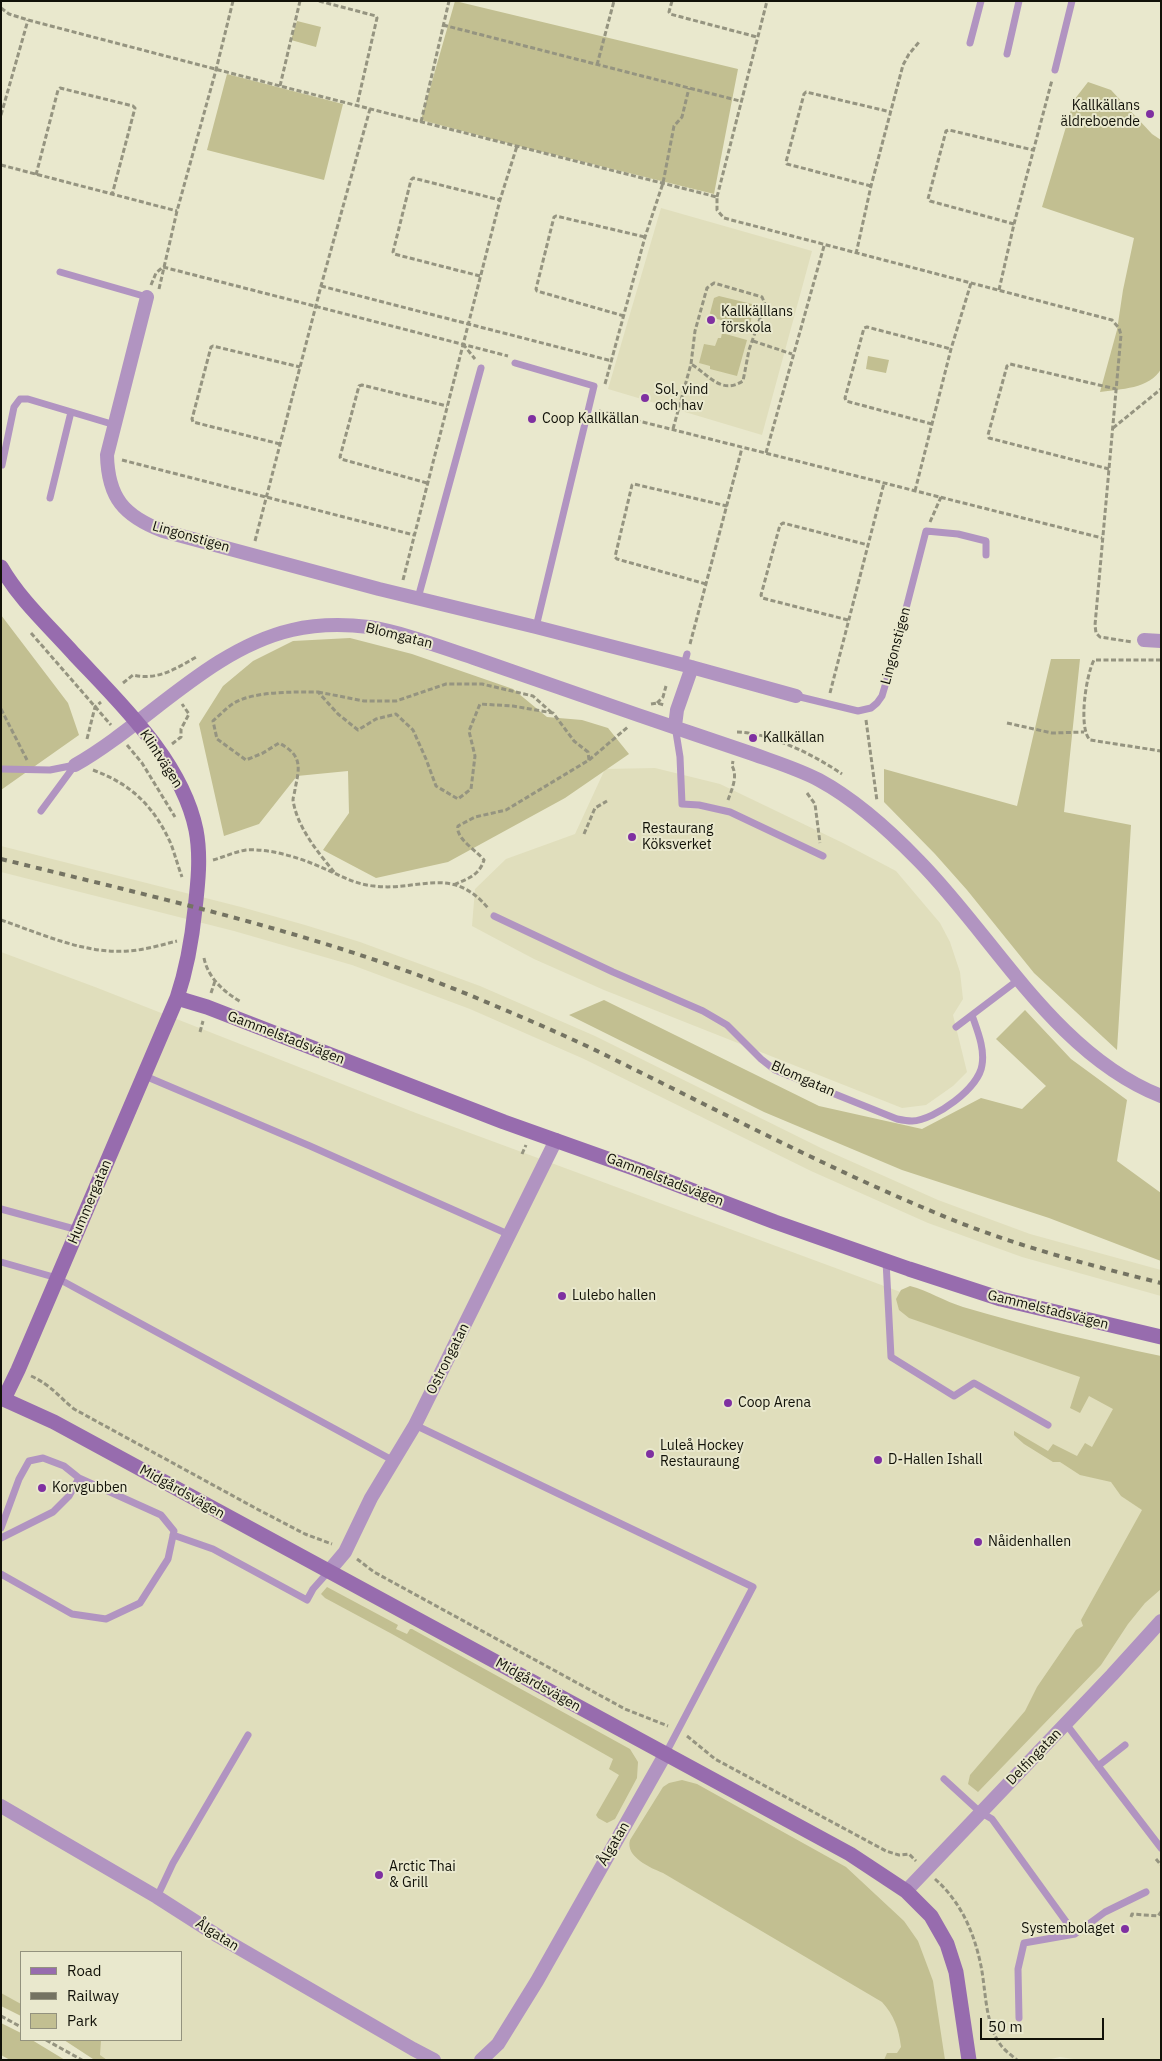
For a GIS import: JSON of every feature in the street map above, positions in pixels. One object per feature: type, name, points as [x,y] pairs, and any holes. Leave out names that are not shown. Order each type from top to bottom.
[{"type":"street","name":"Lingonstigen","points":[[153,294],[107,455],[110,480],[119,502],[142,523],[182,536],[418,598],[688,662],[796,696]]},
{"type":"street","name":"Klintvägen","points":[[1,567],[26,602],[138,724],[159,752],[189,808],[196,828],[199,852],[198,883],[191,943],[185,974],[177,998]]},
{"type":"street","name":"Blomgatan","points":[[75,765],[98,752],[138,724],[212,667],[268,637],[306,627],[328,624],[394,633],[434,645],[645,710],[675,726],[794,769],[818,780],[856,805],[898,841],[938,882],[1018,980],[1089,1051],[1122,1076],[1161,1096]]},
{"type":"street","points":[[1144,640],[1161,641]]},
{"type":"street","points":[[675,726],[688,662]]},
{"type":"street","name":"Hummergatan","points":[[2,1401],[18,1370],[177,998]]},
{"type":"street","name":"Gammelstadsvägen","points":[[177,998],[207,1007],[775,1222],[886,1261],[1001,1299],[1161,1337]]},
{"type":"street","name":"Ostrongatan","points":[[329,1571],[345,1552],[371,1498],[415,1424],[556,1140]]},
{"type":"street","name":"Midgårdsvägen","points":[[2,1401],[54,1422],[666,1753],[850,1854],[906,1891],[932,1916],[947,1944],[956,1972],[969,2060]]},
{"type":"street","name":"Delfingatan","points":[[906,1891],[1066,1724],[1161,1621]]},
{"type":"street","name":"Ålgatan","points":[[481,2060],[498,2044],[537,1981],[666,1753]]},
{"type":"street","name":"Ålgatan","points":[[1,1806],[157,1897],[218,1936],[434,2060]]},
{"type":"lane","points":[[970,43],[981,1]]},
{"type":"lane","points":[[1007,54],[1019,1]]},
{"type":"lane","points":[[1055,70],[1072,1]]},
{"type":"lane","points":[[60,272],[153,294]]},
{"type":"lane","points":[[516,363],[594,386],[536,626]]},
{"type":"lane","points":[[418,598],[481,368]]},
{"type":"lane","points":[[2,465],[14,407],[20,399],[28,399],[115,425]]},
{"type":"lane","points":[[50,498],[71,412]]},
{"type":"lane","points":[[926,531],[958,534],[986,541],[986,554]]},
{"type":"lane","name":"Lingonstigen","points":[[796,696],[846,709],[865,710],[871,708],[882,696],[926,531]]},
{"type":"lane","points":[[675,726],[680,757],[682,804],[730,812],[823,856]]},
{"type":"lane","points":[[1,769],[50,770],[75,765]]},
{"type":"lane","points":[[41,811],[75,765]]},
{"type":"lane","name":"Blomgatan","points":[[494,916],[612,972],[703,1011],[727,1025],[760,1058],[775,1070],[897,1119],[913,1121],[928,1117],[962,1095],[977,1078],[982,1065],[981,1046],[972,1015]]},
{"type":"lane","points":[[956,1026],[1018,980]]},
{"type":"lane","points":[[144,1076],[310,1146],[510,1235]]},
{"type":"lane","points":[[1,1209],[78,1230]]},
{"type":"lane","points":[[886,1261],[891,1357],[954,1396],[974,1383],[1048,1425]]},
{"type":"lane","points":[[1,1262],[57,1278],[394,1461]]},
{"type":"lane","points":[[415,1424],[753,1587],[666,1753]]},
{"type":"lane","points":[[1,1528],[19,1479],[29,1461],[43,1458],[64,1466],[79,1478],[161,1515],[174,1530],[168,1559],[140,1603],[106,1619],[72,1614],[1,1574]]},
{"type":"lane","points":[[1,1538],[53,1512],[69,1496],[79,1478]]},
{"type":"lane","points":[[173,1535],[213,1549],[307,1600],[313,1589],[329,1571]]},
{"type":"lane","points":[[1066,1724],[1161,1848]]},
{"type":"lane","points":[[157,1897],[173,1863],[248,1735]]},
{"type":"lane","points":[[1098,1766],[1126,1745]]},
{"type":"lane","points":[[944,1779],[980,1812],[992,1819],[1075,1934]]},
{"type":"lane","points":[[1019,2018],[1018,1968],[1024,1943],[1075,1934],[1105,1912],[1146,1892]]},
{"type":"path","points":[[153,294],[216,70],[233,1]]},
{"type":"path","points":[[280,86],[300,1]]},
{"type":"path","points":[[319,1],[376,16],[377,18],[357,105]]},
{"type":"path","points":[[421,122],[449,1]]},
{"type":"path","points":[[597,65],[614,1]]},
{"type":"path","points":[[672,1],[670,14],[757,37]]},
{"type":"path","points":[[767,1],[740,101],[718,197],[717,210],[724,218],[1115,322],[1120,335],[1094,625],[1096,633],[1104,639],[1134,643],[1144,640]]},
{"type":"path","points":[[1,8],[9,14],[28,20],[216,70],[718,197]]},
{"type":"path","points":[[1,115],[28,20]]},
{"type":"path","points":[[443,25],[740,101]]},
{"type":"path","points":[[856,254],[871,186],[903,65],[919,42]]},
{"type":"path","points":[[999,290],[1014,224],[1055,70]]},
{"type":"path","points":[[36,175],[60,88],[133,106],[135,108],[112,195]]},
{"type":"path","points":[[604,386],[645,237],[663,183],[674,126],[682,116],[689,88]]},
{"type":"path","points":[[871,186],[787,164],[801,102],[806,92],[891,112]]},
{"type":"path","points":[[255,541],[321,286],[370,109]]},
{"type":"path","points":[[1014,224],[930,202],[928,199],[946,131],[949,130],[1033,150]]},
{"type":"path","points":[[403,581],[480,276],[500,200],[517,146]]},
{"type":"path","points":[[1,165],[177,211]]},
{"type":"path","points":[[480,276],[394,254],[411,180],[413,178],[500,200]]},
{"type":"path","points":[[624,316],[537,291],[554,217],[645,237]]},
{"type":"path","points":[[766,453],[792,354],[824,246]]},
{"type":"path","points":[[153,294],[156,273],[162,267]]},
{"type":"path","points":[[162,267],[506,354],[516,363]]},
{"type":"path","points":[[673,429],[691,364],[695,331],[707,288],[714,283],[762,297],[765,304],[754,341],[749,350],[745,377],[736,386],[720,385],[691,364]]},
{"type":"path","points":[[915,491],[951,349],[971,283]]},
{"type":"path","points":[[321,286],[612,361]]},
{"type":"path","points":[[932,424],[846,401],[845,398],[864,328],[866,327],[951,349]]},
{"type":"path","points":[[754,341],[792,354]]},
{"type":"path","points":[[463,343],[481,368]]},
{"type":"path","points":[[280,444],[193,422],[192,419],[211,347],[213,346],[300,367]]},
{"type":"path","points":[[1108,469],[989,438],[988,435],[1007,366],[1010,364],[1116,389]]},
{"type":"path","points":[[427,483],[341,459],[340,456],[359,386],[362,385],[447,406]]},
{"type":"path","points":[[1112,428],[1161,388]]},
{"type":"path","points":[[599,402],[597,410],[1103,538]]},
{"type":"path","points":[[688,662],[706,584],[742,448]]},
{"type":"path","points":[[118,459],[414,535]]},
{"type":"path","points":[[830,694],[884,483]]},
{"type":"path","points":[[706,584],[615,557],[632,485],[727,506]]},
{"type":"path","points":[[926,531],[941,497]]},
{"type":"path","points":[[848,620],[762,598],[761,595],[780,525],[783,524],[868,545]]},
{"type":"path","points":[[184,882],[166,836],[141,797],[108,776],[75,765],[82,753],[93,722],[96,706],[133,675],[161,675],[202,654]]},
{"type":"path","points":[[1161,660],[1094,660],[1088,683],[1084,716],[1084,732],[1094,742],[1161,751]]},
{"type":"path","points":[[142,763],[181,737],[181,729],[189,714],[161,675]]},
{"type":"path","points":[[334,873],[302,826],[293,799],[300,768],[291,749],[280,743],[263,754],[246,760],[217,739],[213,721],[234,703],[247,698],[285,691],[318,692],[364,701],[396,701],[446,684],[482,684],[533,696],[553,713],[574,741],[588,752],[589,760]]},
{"type":"path","points":[[453,885],[475,876],[482,869],[484,860],[476,850],[459,836],[458,826],[475,817],[506,810],[589,760],[645,710],[657,703],[663,697],[666,686]]},
{"type":"path","points":[[318,692],[338,714],[358,730],[376,719],[396,714],[413,730],[436,786],[458,799],[471,789],[475,756],[469,730],[480,704],[514,706],[553,713]]},
{"type":"path","points":[[657,703],[677,710]]},
{"type":"path","points":[[1,709],[32,769]]},
{"type":"path","points":[[865,710],[877,801]]},
{"type":"path","points":[[1007,724],[1052,733],[1084,732]]},
{"type":"path","points":[[734,732],[758,734],[806,753],[848,779]]},
{"type":"path","points":[[731,789],[735,777],[735,771],[732,766],[738,749]]},
{"type":"path","points":[[808,793],[815,804],[817,833],[823,856]]},
{"type":"path","points":[[872,797],[883,807]]},
{"type":"path","points":[[584,834],[595,808],[607,801]]},
{"type":"path","points":[[212,861],[234,853],[261,850],[306,861],[345,878],[374,886],[388,887],[425,882],[443,882],[477,895],[494,916]]},
{"type":"path","points":[[1,920],[62,942],[108,951],[156,948],[178,941]]},
{"type":"path","points":[[1131,1916],[1132,1914],[1150,1917],[1159,1916],[1161,1912]]},
{"type":"path","points":[[1,2016],[20,2026]]},
{"type":"path","points":[[48,2041],[82,2060]]},
{"type":"shaded area","name":"Kallkälllans förskola","points":[[661,208],[812,251],[762,435],[608,389]]},
{"type":"shaded area","points":[[655,768],[720,784],[843,843],[896,871],[940,923],[950,942],[960,972],[963,999],[953,1015],[967,1072],[953,1086],[926,1105],[902,1108],[604,990],[534,959],[472,926],[475,889],[506,859],[575,834],[605,769]]},
{"type":"shaded area","points":[[1,846],[305,925],[360,942],[480,986],[595,1036],[821,1148],[938,1200],[1030,1234],[1161,1270],[1161,1296],[1022,1257],[928,1223],[811,1171],[584,1059],[470,1009],[352,965],[234,931],[1,872]]},
{"type":"shaded area","points":[[1,952],[416,1113],[941,1307],[1161,1366],[1161,2060],[1080,2060],[1060,2057],[1046,2060],[104,2060],[73,2041],[182,2041],[182,1951],[20,1951],[20,2009],[1,1999]]},
{"type":"green space","points":[[455,1],[738,69],[714,194],[421,120]]},
{"type":"green space","points":[[297,21],[321,27],[316,47],[291,40]]},
{"type":"green space","points":[[227,74],[343,104],[324,180],[207,150]]},
{"type":"green space","points":[[1088,82],[1111,90],[1152,134],[1161,140],[1161,369],[1150,381],[1125,389],[1100,392],[1117,330],[1134,238],[1042,207],[1074,100]]},
{"type":"green space","points":[[719,296],[752,304],[754,308],[750,324],[745,326],[713,318],[710,313],[714,298]]},
{"type":"green space","points":[[722,333],[747,340],[737,376],[710,369],[710,366],[699,363],[704,344],[715,346]]},
{"type":"green space","points":[[868,356],[889,360],[886,373],[866,369]]},
{"type":"green space","points":[[1,615],[68,703],[79,735],[1,790]]},
{"type":"green space","points":[[350,638],[412,654],[513,689],[547,717],[582,720],[608,728],[629,754],[565,798],[448,862],[376,878],[323,850],[349,813],[348,771],[297,776],[259,824],[224,836],[199,724],[223,686],[253,661],[293,641]]},
{"type":"green space","points":[[1051,659],[1080,659],[1064,812],[1131,825],[1117,1050],[1034,973],[967,890],[884,802],[884,769],[1017,806]]},
{"type":"green space","points":[[604,1000],[819,1106],[922,1129],[981,1098],[1022,1109],[1046,1086],[996,1039],[1025,1010],[1071,1059],[1127,1100],[1117,1161],[1161,1193],[1161,1261],[1049,1218],[902,1170],[764,1112],[569,1015]]},
{"type":"green space","points":[[910,1286],[956,1305],[987,1314],[1161,1356],[1161,1589],[1145,1603],[1128,1624],[1101,1665],[978,1792],[968,1784],[970,1775],[1025,1711],[1037,1687],[1076,1630],[1083,1626],[1081,1620],[1142,1510],[1121,1496],[1111,1482],[1080,1475],[1060,1462],[1053,1462],[1024,1444],[1014,1435],[1014,1431],[1048,1451],[1053,1444],[1077,1456],[1085,1443],[1092,1447],[1113,1409],[1089,1396],[1080,1413],[1070,1408],[1080,1377],[909,1318],[899,1310],[896,1299],[901,1290]]},
{"type":"green space","points":[[327,1587],[398,1625],[396,1629],[407,1634],[412,1629],[630,1749],[638,1762],[637,1778],[615,1819],[607,1823],[596,1815],[619,1775],[609,1769],[613,1759],[325,1598],[321,1594]]},
{"type":"green space","points":[[682,1780],[697,1784],[846,1867],[904,1921],[918,1941],[933,1981],[945,2060],[884,2060],[887,2053],[897,2053],[901,2047],[895,2023],[890,2012],[882,2002],[635,1857],[629,1846],[630,1840],[663,1787],[669,1783]]},
{"type":"green space","points":[[1,1993],[20,2003],[20,2016],[1,2006]]},
{"type":"green space","points":[[1,2023],[20,2032],[20,2041],[34,2041],[65,2060],[10,2060],[1,2055]]},
{"type":"green space","points":[[66,2041],[101,2041],[100,2055],[107,2060],[93,2059]]},
{"type":"railway","points":[[1,859],[243,920],[303,937],[421,976],[579,1042],[819,1161],[911,1203],[958,1222],[1033,1248],[1161,1283]]},
{"type":"place","name":"Kallkällans äldreboende","points":[[1150,114]]},
{"type":"place","name":"Kallkälllans förskola","points":[[711,320]]},
{"type":"place","name":"Sol, vind och hav","points":[[645,398]]},
{"type":"place","name":"Coop Kallkällan","points":[[532,419]]},
{"type":"place","name":"Kallkällan","points":[[753,738]]},
{"type":"place","name":"Restaurang Köksverket","points":[[632,837]]},
{"type":"place","name":"Lulebo hallen","points":[[562,1296]]},
{"type":"place","name":"Coop Arena","points":[[728,1403]]},
{"type":"place","name":"Luleå Hockey Restauraung","points":[[650,1454]]},
{"type":"place","name":"D-Hallen Ishall","points":[[878,1460]]},
{"type":"place","name":"Korvgubben","points":[[42,1488]]},
{"type":"place","name":"Nåidenhallen","points":[[978,1542]]},
{"type":"place","name":"Arctic Thai & Grill","points":[[379,1875]]},
{"type":"place","name":"Systembolaget","points":[[1125,1929]]}]
